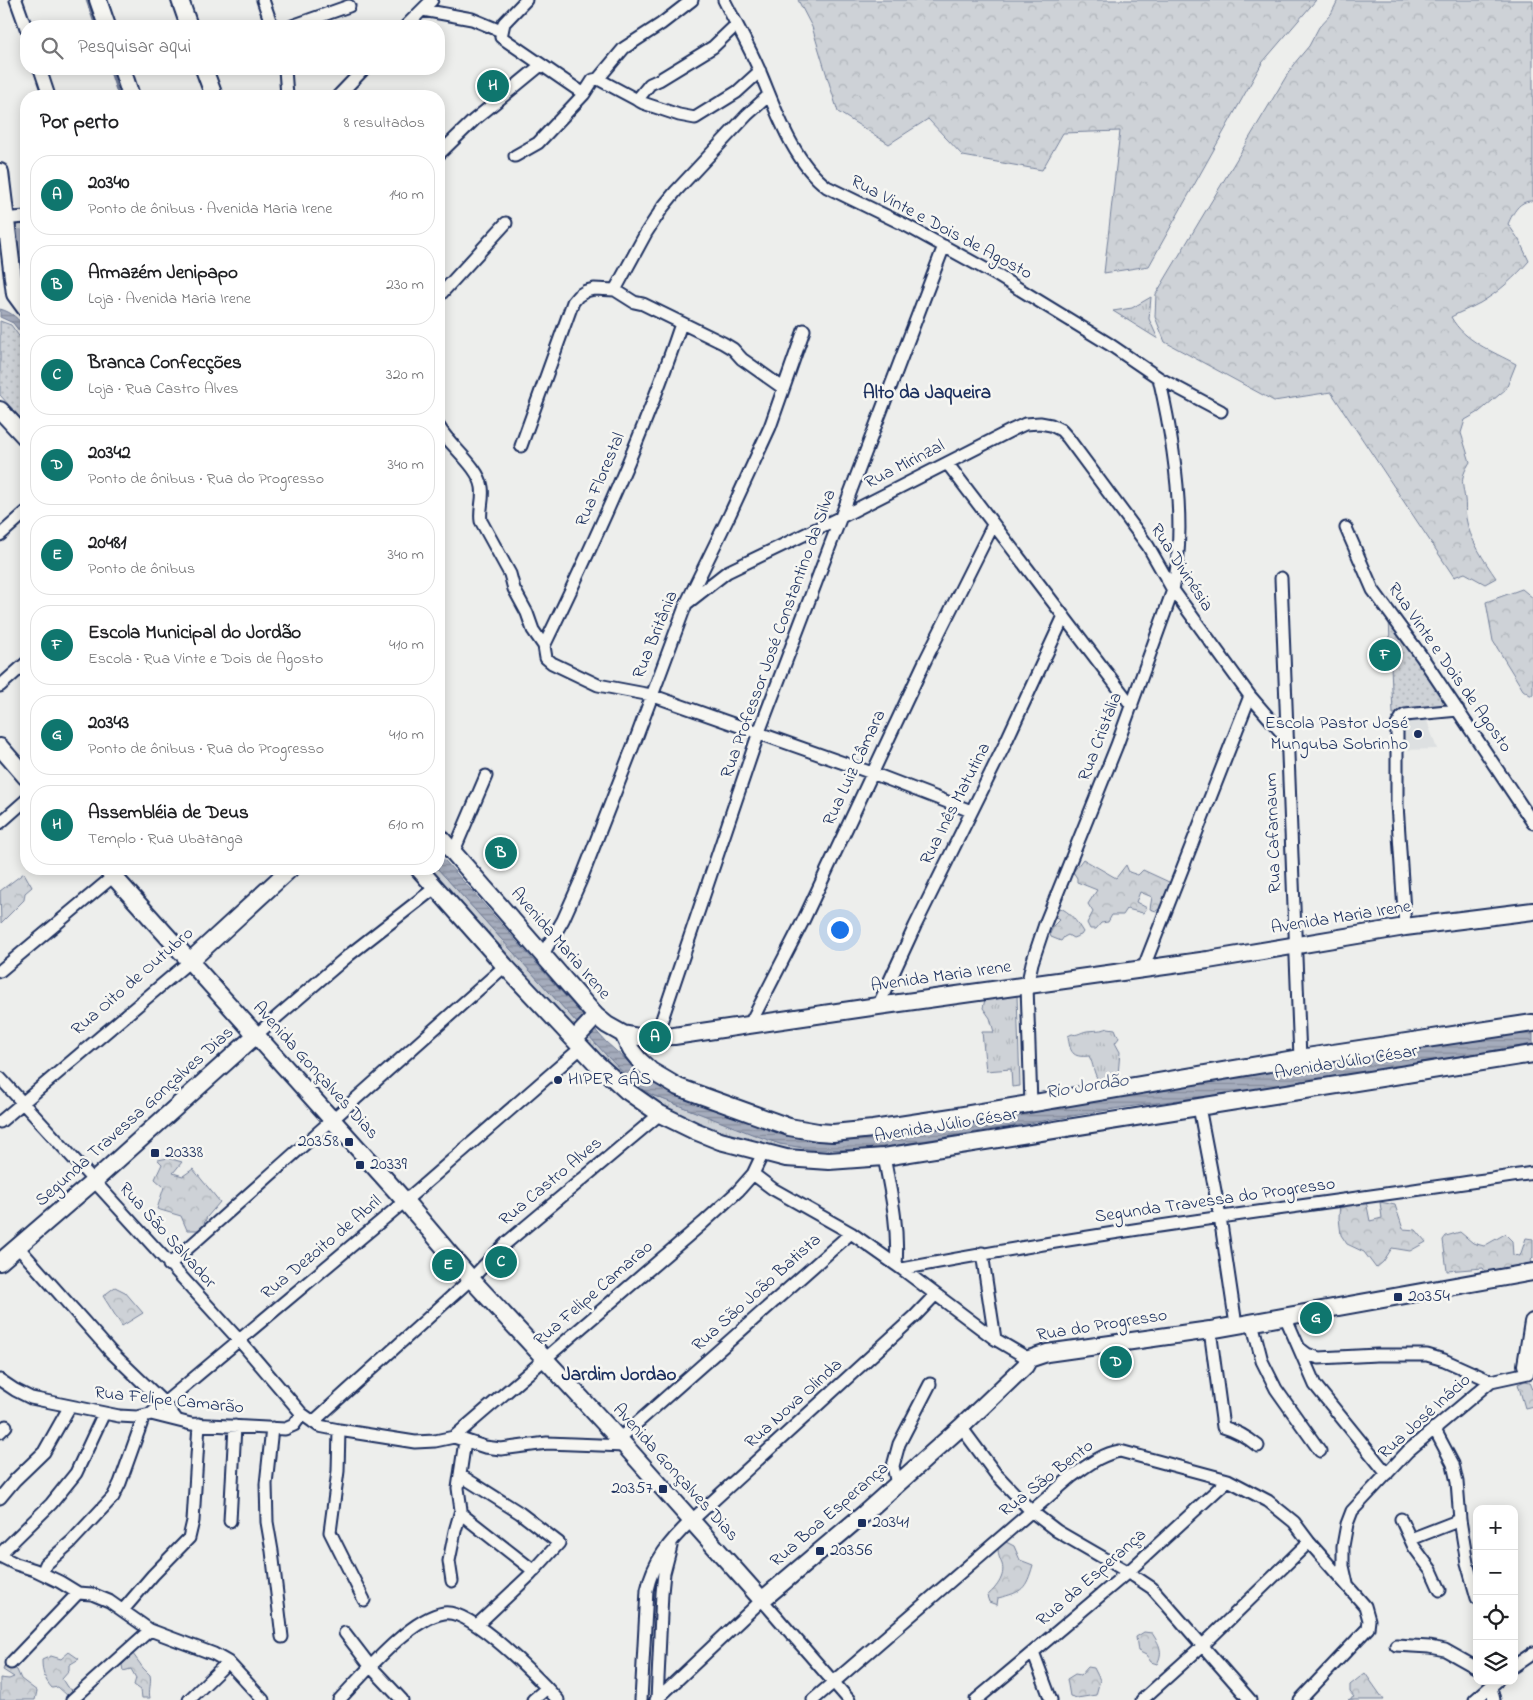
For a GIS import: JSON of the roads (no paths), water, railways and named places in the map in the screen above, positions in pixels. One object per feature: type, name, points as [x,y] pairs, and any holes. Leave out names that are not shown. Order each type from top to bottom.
[{"type":"street","points":[[16,0],[23,20]]},
{"type":"street","points":[[98,0],[105,20]]},
{"type":"street","points":[[180,0],[187,20]]},
{"type":"street","points":[[263,0],[270,20]]},
{"type":"street","points":[[412,20],[432,0]]},
{"type":"street","points":[[501,34],[504,23],[526,0]]},
{"type":"street","points":[[515,156],[538,143],[584,94],[593,80],[598,79],[624,48],[661,24],[692,0]]},
{"type":"street","name":"Rua Vinte e Dois de Agosto","points":[[724,0],[760,71],[769,95],[795,148],[817,179],[827,187],[944,246],[1069,319],[1159,378],[1221,411]]},
{"type":"street","points":[[309,20],[349,6]]},
{"type":"street","points":[[423,10],[472,19],[501,34],[541,65],[584,94]]},
{"type":"street","points":[[637,100],[650,84],[713,47],[736,25]]},
{"type":"street","points":[[445,148],[474,120],[541,65]]},
{"type":"street","points":[[598,79],[637,100],[679,116],[695,118],[737,92],[760,71]]},
{"type":"street","points":[[42,75],[47,90]]},
{"type":"street","points":[[124,75],[129,90]]},
{"type":"street","points":[[206,75],[212,90]]},
{"type":"street","points":[[285,75],[287,90]]},
{"type":"street","points":[[344,90],[358,75]]},
{"type":"street","points":[[615,290],[662,207],[747,115],[769,95]]},
{"type":"street","points":[[0,172],[7,295],[20,305]]},
{"type":"street","points":[[2,219],[20,217]]},
{"type":"street","points":[[445,289],[506,223]]},
{"type":"street","name":"Rua Professor José Constantino da Silva","points":[[656,1037],[759,732],[944,246]]},
{"type":"street","points":[[522,446],[573,302],[578,296],[594,289],[615,290],[634,302],[643,304],[681,324],[708,334],[733,349],[742,359],[783,388]]},
{"type":"street","name":"Rua Florestal","points":[[544,646],[580,573],[643,426],[664,374],[681,324]]},
{"type":"street","name":"Rua Britânia","points":[[543,954],[563,920],[580,882],[686,604],[770,427],[804,330]]},
{"type":"street","name":"Rua Cristália","points":[[1030,1104],[1026,986],[1032,964],[1045,924],[1132,706],[1172,590],[1177,565],[1177,496],[1171,437],[1159,378]]},
{"type":"street","points":[[0,410],[20,432]]},
{"type":"street","name":"Rua Mirinzal","points":[[686,604],[727,572],[841,518],[1018,427],[1025,424],[1040,423]]},
{"type":"street","name":"Rua Divinésia","points":[[1040,423],[1051,425],[1061,430],[1068,438],[1148,546],[1172,590],[1250,696],[1288,740]]},
{"type":"street","points":[[445,436],[480,478],[483,494],[480,514],[481,522],[510,574],[514,589],[527,613],[533,630],[544,646],[546,658],[552,663],[598,685],[651,696],[759,732],[971,811]]},
{"type":"street","points":[[947,463],[1132,706]]},
{"type":"street","points":[[0,535],[20,517]]},
{"type":"street","name":"Rua Luiz Câmara","points":[[749,1026],[804,920],[926,659],[993,525]]},
{"type":"street","name":"Rua Vinte e Dois de Agosto","points":[[1346,528],[1373,590],[1458,710],[1533,823]]},
{"type":"street","name":"Rua Cafarnaum","points":[[1281,578],[1300,1058]]},
{"type":"street","name":"Rua Inês Matutina","points":[[878,1006],[1004,746],[1064,616]]},
{"type":"street","points":[[0,686],[20,668]]},
{"type":"street","points":[[1143,969],[1250,696]]},
{"type":"street","points":[[1405,927],[1396,804],[1397,725],[1402,717],[1406,715],[1458,710]]},
{"type":"street","points":[[0,747],[20,770]]},
{"type":"street","points":[[453,853],[486,776]]},
{"type":"street","points":[[0,823],[20,805]]},
{"type":"street","name":"Avenida Maria Irene","points":[[445,843],[543,954],[594,1018],[623,1034],[639,1037],[674,1036],[749,1026],[1208,960],[1405,927],[1533,911]]},
{"type":"street","points":[[0,971],[109,875]]},
{"type":"street","name":"Avenida Gonçalves Dias","points":[[117,875],[190,961],[331,1121],[405,1201],[471,1279],[622,1443],[849,1700]]},
{"type":"street","name":"Rua Oito de Outubro","points":[[0,1122],[190,961],[283,875]]},
{"type":"street","name":"Avenida Júlio César","points":[[425,875],[505,966],[578,1041],[595,1062],[627,1091],[660,1114],[695,1131],[720,1141],[786,1158],[829,1161],[884,1156],[1533,1054]]},
{"type":"street","name":"Segunda Travessa Gonçalves Dias","points":[[0,1262],[349,955],[436,887]]},
{"type":"street","points":[[168,1265],[505,966]]},
{"type":"street","points":[[578,1041],[594,1018]]},
{"type":"street","name":"Avenida Júlio César","points":[[623,1034],[631,1050],[639,1060],[651,1071],[678,1087],[762,1119],[805,1131],[833,1132],[880,1128],[1300,1058],[1533,1023]]},
{"type":"street","name":"Rua Dezoito de Abril","points":[[147,1415],[240,1341],[405,1201],[578,1041]]},
{"type":"street","name":"Rua São Salvador","points":[[0,1078],[308,1418]]},
{"type":"street","points":[[1200,1107],[1220,1218],[1244,1323],[1276,1389],[1320,1451]]},
{"type":"street","name":"Rua Castro Alves","points":[[308,1418],[471,1279],[505,1244],[660,1114]]},
{"type":"street","points":[[753,1174],[763,1153]]},
{"type":"street","points":[[884,1156],[896,1224],[899,1267]]},
{"type":"street","name":"Segunda Travessa do Progresso","points":[[899,1267],[1533,1173]]},
{"type":"street","name":"Rua do Progresso","points":[[753,1174],[810,1211],[851,1233],[995,1339],[1029,1359],[1066,1350],[1210,1330],[1533,1272]]},
{"type":"street","name":"Rua Felipe Camarao","points":[[460,1439],[546,1360],[703,1223],[738,1191],[753,1174]]},
{"type":"street","name":"Rua São João Batista","points":[[622,1443],[851,1233]]},
{"type":"street","points":[[18,1247],[111,1352],[164,1403],[177,1420]]},
{"type":"street","points":[[982,1254],[995,1339]]},
{"type":"street","name":"Rua Nova Olinda","points":[[642,1700],[650,1576],[659,1558],[674,1537],[916,1316],[935,1295]]},
{"type":"street","points":[[1286,1316],[1315,1385],[1387,1474]]},
{"type":"street","points":[[1298,1348],[1307,1354],[1319,1358],[1376,1355],[1427,1356],[1444,1360],[1491,1381],[1530,1371],[1533,1322]]},
{"type":"street","points":[[1210,1330],[1223,1427],[1245,1436],[1258,1446]]},
{"type":"street","name":"Rua Boa Esperança","points":[[657,1700],[762,1600],[865,1513],[961,1427],[1025,1366],[1029,1359]]},
{"type":"street","name":"Rua José Inácio","points":[[1348,1587],[1343,1566],[1343,1546],[1352,1511],[1408,1451],[1434,1428],[1470,1401],[1491,1381]]},
{"type":"street","name":"Rua Felipe Camarão","points":[[1,1382],[31,1398],[119,1416],[147,1415],[199,1424],[285,1429],[290,1428],[298,1421],[308,1418]]},
{"type":"street","points":[[897,1484],[893,1466],[899,1444],[930,1384]]},
{"type":"street","points":[[0,1498],[15,1480],[44,1452],[70,1406]]},
{"type":"street","points":[[104,1413],[76,1474],[51,1504],[0,1555],[42,1573],[78,1593],[92,1594],[109,1601],[150,1630],[214,1654],[228,1662],[263,1700]]},
{"type":"street","points":[[42,1573],[46,1564],[71,1542],[113,1497],[147,1415]]},
{"type":"street","points":[[308,1418],[319,1426],[339,1430],[415,1442],[460,1439],[485,1447],[501,1449],[547,1443],[622,1443]]},
{"type":"street","points":[[123,1610],[153,1575],[189,1538],[193,1521],[199,1424]]},
{"type":"street","points":[[230,1521],[235,1426]]},
{"type":"street","points":[[961,1427],[995,1473],[1031,1511],[1057,1531],[1152,1588],[1250,1700]]},
{"type":"street","points":[[272,1428],[266,1484],[267,1522],[282,1637]]},
{"type":"street","points":[[1434,1428],[1453,1464],[1457,1482],[1460,1520],[1470,1576],[1476,1595]]},
{"type":"street","points":[[339,1430],[338,1471],[330,1532],[364,1600]]},
{"type":"street","points":[[452,1581],[449,1561],[454,1531],[460,1513],[458,1488],[460,1439]]},
{"type":"street","name":"Rua São Bento","points":[[813,1700],[1071,1477],[1108,1452],[1120,1451],[1228,1480],[1268,1501],[1294,1522],[1348,1587]]},
{"type":"street","points":[[460,1475],[520,1513],[559,1543],[534,1571],[477,1625]]},
{"type":"street","name":"Rua da Esperança","points":[[976,1700],[1128,1572],[1228,1480]]},
{"type":"street","points":[[460,1513],[534,1571]]},
{"type":"street","points":[[1401,1519],[1419,1554],[1431,1570],[1440,1590]]},
{"type":"street","points":[[1411,1539],[1460,1520]]},
{"type":"street","points":[[657,1700],[664,1573],[674,1537]]},
{"type":"street","points":[[1142,1700],[1202,1646],[1309,1542]]},
{"type":"street","points":[[1300,1700],[1368,1628],[1369,1620],[1365,1606],[1348,1587]]},
{"type":"street","points":[[11,1663],[78,1593]]},
{"type":"street","points":[[339,1700],[395,1643],[425,1620],[445,1613],[462,1616],[477,1625],[558,1700]]},
{"type":"street","points":[[72,1700],[150,1630]]},
{"type":"street","points":[[345,1633],[371,1667],[402,1700]]},
{"type":"street","points":[[1396,1645],[1445,1650],[1473,1666]]},
{"type":"street","points":[[1033,1652],[1051,1700]]},
{"type":"street","points":[[1518,1662],[1533,1653]]},
{"type":"street","points":[[189,1700],[228,1662]]},
{"type":"street","points":[[1475,1700],[1493,1685]]},
{"type":"street","points":[[1494,1700],[1495,1685]]},
{"type":"street","points":[[533,1700],[547,1688]]},
{"type":"water","points":[[0,309],[11,314],[20,322],[20,332],[13,323],[0,317]]},
{"type":"water","name":"Rio Jordão","points":[[445,861],[606,1042],[644,1076],[801,1136],[1533,1031],[1533,1044],[1266,1088],[1120,1108],[868,1150],[809,1149],[780,1144],[757,1136],[652,1095],[634,1084],[443,875],[445,875]]},
{"type":"waterway","points":[[87,0],[94,20]]},
{"type":"waterway","points":[[112,75],[117,90]]},
{"type":"place","name":"Assembléia de Deus","points":[[493,86]]},
{"type":"place","name":"Escola Municipal do Jordão","points":[[1385,655]]},
{"type":"place","name":"Escola Pastor José Munguba Sobrinho","points":[[1418,734]]},
{"type":"place","name":"Armazém Jenipapo","points":[[501,853]]},
{"type":"place","name":"20340","points":[[655,1037]]},
{"type":"place","name":"HIPER GÁS","points":[[558,1080]]},
{"type":"place","name":"20358","points":[[349,1142]]},
{"type":"place","name":"20338","points":[[155,1153]]},
{"type":"place","name":"20339","points":[[360,1165]]},
{"type":"place","name":"Branca Confecções","points":[[501,1262]]},
{"type":"place","name":"20481","points":[[448,1265]]},
{"type":"place","name":"20354","points":[[1398,1297]]},
{"type":"place","name":"20343","points":[[1316,1318]]},
{"type":"place","name":"20342","points":[[1116,1362]]},
{"type":"place","name":"20357","points":[[663,1489]]},
{"type":"place","name":"20341","points":[[862,1523]]},
{"type":"place","name":"20356","points":[[820,1551]]},
{"type":"district","name":"Alto da Jaqueira","points":[[927,393]]},
{"type":"district","name":"Jardim Jordao","points":[[619,1375]]}]
